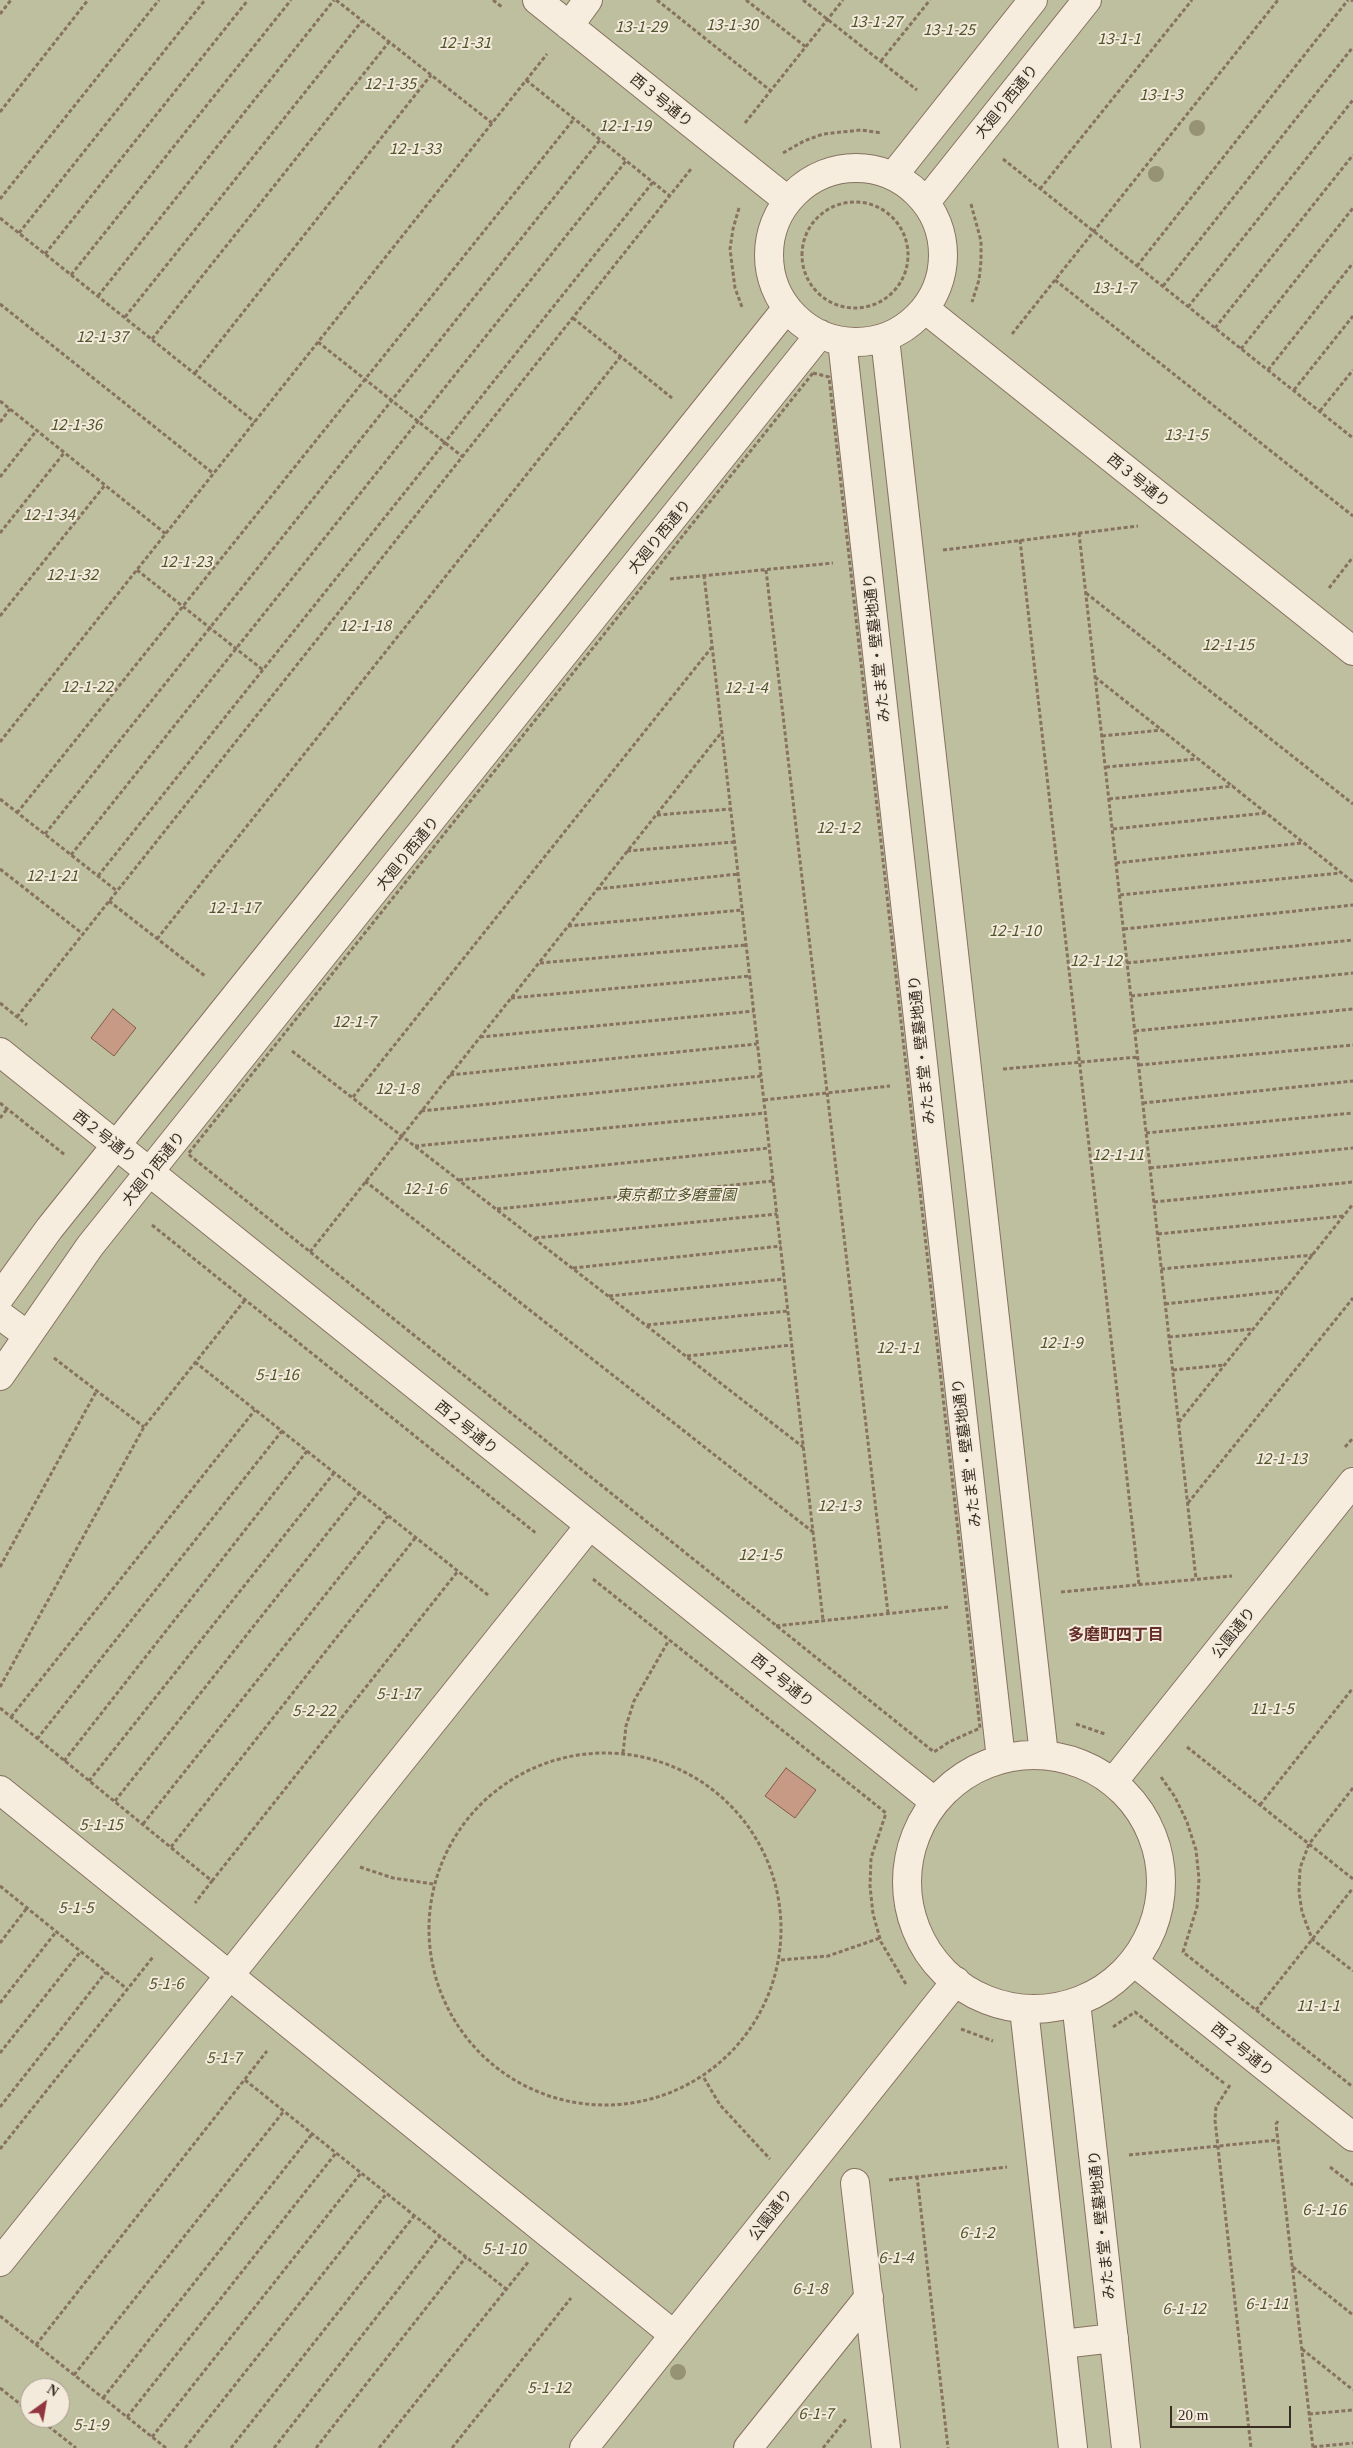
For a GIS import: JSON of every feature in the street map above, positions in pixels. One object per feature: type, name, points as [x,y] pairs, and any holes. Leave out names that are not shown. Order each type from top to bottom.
[{"type":"lane","name":"西３号通り","points":[[536,0],[787,200]]},
{"type":"lane","points":[[569,26],[588,0]]},
{"type":"lane","points":[[893,176],[1033,0]]},
{"type":"lane","name":"大廻り西通り","points":[[926,202],[1087,0]]},
{"type":"lane","points":[[863,167],[893,176],[910,186],[926,202],[940,228],[944,262],[934,295],[913,322],[885,338],[866,342],[831,338],[801,323],[787,308],[772,281],[768,264],[771,230],[787,200],[813,178],[837,169],[863,167]]},
{"type":"lane","points":[[0,1297],[49,1229],[787,308]]},
{"type":"lane","name":"西３号通り","points":[[925,309],[1353,651]]},
{"type":"lane","name":"大廻り西通り","points":[[0,1376],[90,1246],[149,1171],[603,607],[831,338]]},
{"type":"lane","name":"みたま堂・壁墓地通り","points":[[831,338],[884,721],[922,1055],[958,1384],[972,1604],[1001,1759]]},
{"type":"lane","points":[[885,338],[1044,1755]]},
{"type":"lane","points":[[569,580],[603,607]]},
{"type":"lane","points":[[884,721],[928,716]]},
{"type":"lane","points":[[378,819],[411,847]]},
{"type":"lane","points":[[922,1055],[965,1051]]},
{"type":"lane","name":"西２号通り","points":[[0,1052],[935,1802]]},
{"type":"lane","points":[[0,1315],[27,1335]]},
{"type":"lane","points":[[958,1384],[1002,1380]]},
{"type":"lane","name":"公園通り","points":[[1113,1782],[1353,1482]]},
{"type":"lane","points":[[0,2262],[590,1526]]},
{"type":"lane","points":[[1023,1755],[1044,1755],[1068,1760],[1092,1769],[1113,1782],[1129,1798],[1143,1816],[1152,1836],[1160,1864],[1160,1902],[1146,1943],[1134,1962],[1117,1979],[1097,1992],[1076,2002],[1059,2006],[1024,2008],[999,2004],[976,1995],[937,1964],[923,1943],[913,1920],[908,1895],[908,1871],[912,1846],[921,1823],[935,1802],[964,1775],[1001,1759],[1023,1755]]},
{"type":"lane","points":[[0,1790],[674,2335]]},
{"type":"lane","name":"西２号通り","points":[[1134,1962],[1353,2136]]},
{"type":"lane","name":"公園通り","points":[[584,2448],[956,1981]]},
{"type":"lane","name":"みたま堂・壁墓地通り","points":[[1076,2002],[1126,2448]]},
{"type":"lane","points":[[1024,2008],[1074,2448]]},
{"type":"lane","points":[[855,2183],[886,2448]]},
{"type":"lane","points":[[748,2448],[868,2297]]},
{"type":"lane","points":[[1062,2344],[1114,2338]]},
{"type":"path","points":[[0,14],[11,0]]},
{"type":"path","points":[[0,112],[88,0]]},
{"type":"path","points":[[0,199],[159,0]]},
{"type":"path","points":[[19,233],[205,0]]},
{"type":"path","points":[[45,254],[248,0]]},
{"type":"path","points":[[71,275],[291,0]]},
{"type":"path","points":[[98,296],[335,0],[492,124]]},
{"type":"path","points":[[657,0],[771,91]]},
{"type":"path","points":[[746,0],[806,47]]},
{"type":"path","points":[[804,0],[944,112]]},
{"type":"path","points":[[740,129],[843,0]]},
{"type":"path","points":[[881,61],[930,0]]},
{"type":"path","points":[[1040,189],[1192,0]]},
{"type":"path","points":[[991,362],[1278,0]]},
{"type":"path","points":[[1137,266],[1351,0]]},
{"type":"path","points":[[125,317],[362,21]]},
{"type":"path","points":[[152,339],[389,42]]},
{"type":"path","points":[[1163,286],[1353,47]]},
{"type":"path","points":[[0,742],[549,52]]},
{"type":"path","points":[[195,373],[430,75]]},
{"type":"path","points":[[526,80],[670,196]]},
{"type":"path","points":[[1188,307],[1353,100]]},
{"type":"path","points":[[17,813],[574,119]]},
{"type":"path","points":[[779,156],[804,141],[832,132],[861,130],[888,134]]},
{"type":"path","points":[[45,834],[600,140]]},
{"type":"path","points":[[1216,328],[1353,155]]},
{"type":"path","points":[[999,156],[1353,438]]},
{"type":"path","points":[[71,855],[626,161]]},
{"type":"path","points":[[17,1017],[695,165]]},
{"type":"path","points":[[98,876],[652,182]]},
{"type":"path","points":[[966,195],[977,222],[981,241],[979,280],[969,309]]},
{"type":"path","points":[[742,202],[733,229],[730,249],[735,288],[746,315]]},
{"type":"path","points":[[852,202],[870,204],[884,211],[897,224],[906,240],[908,258],[905,276],[896,290],[881,302],[864,308],[846,308],[829,302],[816,291],[806,277],[802,260],[803,243],[810,227],[821,214],[836,206],[852,202]]},
{"type":"path","points":[[1241,349],[1353,208]]},
{"type":"path","points":[[0,218],[255,422]]},
{"type":"path","points":[[1268,370],[1353,263]]},
{"type":"path","points":[[1055,280],[1353,516]]},
{"type":"path","points":[[0,304],[214,474]]},
{"type":"path","points":[[1294,390],[1353,316]]},
{"type":"path","points":[[573,318],[673,399]]},
{"type":"path","points":[[318,342],[463,457]]},
{"type":"path","points":[[157,939],[621,356]]},
{"type":"path","points":[[1320,411],[1353,370]]},
{"type":"path","points":[[0,401],[166,534]]},
{"type":"path","points":[[0,422],[10,409]]},
{"type":"path","points":[[0,476],[37,430]]},
{"type":"path","points":[[0,533],[64,453]]},
{"type":"path","points":[[0,616],[105,485]]},
{"type":"path","points":[[942,550],[1144,525]]},
{"type":"path","points":[[1080,533],[1196,1579]]},
{"type":"path","points":[[1020,540],[1139,1584]]},
{"type":"path","points":[[1325,592],[1353,557]]},
{"type":"path","points":[[845,562],[850,562]]},
{"type":"path","points":[[664,580],[835,563]]},
{"type":"path","points":[[137,570],[262,670]]},
{"type":"path","points":[[766,570],[888,1613]]},
{"type":"path","points":[[704,576],[823,1620]]},
{"type":"path","points":[[647,581],[654,580]]},
{"type":"path","points":[[1086,593],[1353,804]]},
{"type":"path","points":[[353,1098],[712,647]]},
{"type":"path","points":[[1095,677],[1353,882]]},
{"type":"path","points":[[1102,736],[1162,730]]},
{"type":"path","points":[[310,1252],[721,732]]},
{"type":"path","points":[[1106,767],[1198,758]]},
{"type":"path","points":[[1109,799],[1233,786]]},
{"type":"path","points":[[0,799],[117,891]]},
{"type":"path","points":[[656,815],[730,809]]},
{"type":"path","points":[[1113,830],[1266,813]]},
{"type":"path","points":[[628,852],[734,842]]},
{"type":"path","points":[[1116,863],[1304,843]]},
{"type":"path","points":[[0,869],[83,934]]},
{"type":"path","points":[[1120,895],[1341,873]]},
{"type":"path","points":[[597,889],[738,874]]},
{"type":"path","points":[[110,901],[209,980]]},
{"type":"path","points":[[1124,929],[1353,905]]},
{"type":"path","points":[[568,926],[742,910]]},
{"type":"path","points":[[1127,963],[1353,940]]},
{"type":"path","points":[[539,963],[746,945]]},
{"type":"path","points":[[1131,996],[1353,974]]},
{"type":"path","points":[[511,998],[750,976]]},
{"type":"path","points":[[1135,1031],[1353,1009]]},
{"type":"path","points":[[480,1037],[754,1011]]},
{"type":"path","points":[[279,1040],[284,1044]]},
{"type":"path","points":[[449,1076],[757,1044]]},
{"type":"path","points":[[1139,1065],[1353,1045]]},
{"type":"path","points":[[291,1050],[804,1447]]},
{"type":"path","points":[[1000,1069],[1138,1057]]},
{"type":"path","points":[[421,1111],[761,1076]]},
{"type":"path","points":[[1143,1103],[1353,1081]]},
{"type":"path","points":[[902,1084],[908,1084]]},
{"type":"path","points":[[764,1100],[893,1085]]},
{"type":"path","points":[[0,1103],[72,1160]]},
{"type":"path","points":[[0,1118],[8,1109]]},
{"type":"path","points":[[415,1146],[765,1113]]},
{"type":"path","points":[[1146,1134],[1353,1113]]},
{"type":"path","points":[[459,1180],[769,1148]]},
{"type":"path","points":[[1150,1168],[1353,1148]]},
{"type":"path","points":[[188,1154],[934,1752],[948,1742],[980,1728]]},
{"type":"path","points":[[366,1181],[814,1532]]},
{"type":"path","points":[[497,1209],[773,1181]]},
{"type":"path","points":[[1154,1202],[1353,1182]]},
{"type":"path","points":[[1179,1422],[1353,1204]]},
{"type":"path","points":[[535,1238],[777,1214]]},
{"type":"path","points":[[1158,1234],[1343,1216]]},
{"type":"path","points":[[147,1221],[886,1813],[872,1858],[870,1886],[873,1914],[880,1938],[894,1968],[911,1991]]},
{"type":"path","points":[[573,1268],[781,1246]]},
{"type":"path","points":[[1161,1269],[1312,1255]]},
{"type":"path","points":[[609,1296],[784,1279]]},
{"type":"path","points":[[1165,1304],[1283,1292]]},
{"type":"path","points":[[1188,1504],[1353,1298]]},
{"type":"path","points":[[0,1687],[144,1427],[245,1300]]},
{"type":"path","points":[[647,1325],[788,1311]]},
{"type":"path","points":[[1169,1337],[1253,1329]]},
{"type":"path","points":[[687,1356],[792,1345]]},
{"type":"path","points":[[52,1356],[144,1427]]},
{"type":"path","points":[[195,1362],[516,1617]]},
{"type":"path","points":[[1173,1370],[1224,1365]]},
{"type":"path","points":[[0,1567],[97,1390]]},
{"type":"path","points":[[11,1717],[255,1410]]},
{"type":"path","points":[[37,1739],[282,1431]]},
{"type":"path","points":[[64,1761],[308,1451]]},
{"type":"path","points":[[89,1781],[334,1472]]},
{"type":"path","points":[[114,1802],[360,1492]]},
{"type":"path","points":[[142,1824],[388,1516]]},
{"type":"path","points":[[171,1847],[416,1537]]},
{"type":"path","points":[[174,1930],[458,1571]]},
{"type":"path","points":[[1026,1595],[1244,1575],[1265,1592]]},
{"type":"path","points":[[752,1655],[776,1625],[950,1607]]},
{"type":"path","points":[[624,1753],[626,1726],[634,1701],[670,1640]]},
{"type":"path","points":[[1260,1805],[1353,1688]]},
{"type":"path","points":[[0,1708],[212,1881]]},
{"type":"path","points":[[1067,1722],[1086,1726],[1107,1735]]},
{"type":"path","points":[[1159,1725],[1353,1879]]},
{"type":"path","points":[[624,1753],[680,1768],[727,1801],[763,1847],[781,1902],[781,1960],[766,2006],[740,2046],[704,2078],[655,2100],[602,2107],[550,2098],[502,2074],[464,2036],[438,1990],[428,1937],[433,1884],[452,1838],[484,1799],[525,1770],[573,1755],[624,1753]]},
{"type":"path","points":[[1158,1773],[1175,1797],[1188,1822],[1196,1850],[1199,1879],[1197,1907],[1183,1952],[1353,2088]]},
{"type":"path","points":[[1353,1788],[1309,1844],[1300,1868],[1299,1892],[1302,1912],[1312,1939],[1353,1971]]},
{"type":"path","points":[[328,1852],[357,1866],[393,1878],[433,1884]]},
{"type":"path","points":[[0,1886],[127,1989],[0,2149]]},
{"type":"path","points":[[1256,2010],[1353,1888]]},
{"type":"path","points":[[0,1942],[27,1908]]},
{"type":"path","points":[[0,2003],[56,1932]]},
{"type":"path","points":[[781,1960],[828,1956],[880,1938]]},
{"type":"path","points":[[0,2053],[81,1951]]},
{"type":"path","points":[[0,2107],[106,1972]]},
{"type":"path","points":[[1108,2030],[1135,2012]]},
{"type":"path","points":[[36,2345],[289,2023]]},
{"type":"path","points":[[958,2027],[999,2042]]},
{"type":"path","points":[[1251,2448],[1218,2146],[1216,2107],[1224,2092],[1252,2057]]},
{"type":"path","points":[[704,2078],[720,2105],[774,2163]]},
{"type":"path","points":[[245,2080],[506,2289]]},
{"type":"path","points":[[1300,2094],[1276,2124],[1313,2448],[1353,2443]]},
{"type":"path","points":[[74,2375],[284,2111]]},
{"type":"path","points":[[103,2398],[312,2134]]},
{"type":"path","points":[[1124,2155],[1278,2140]]},
{"type":"path","points":[[127,2417],[336,2153]]},
{"type":"path","points":[[948,2448],[917,2176],[1013,2166]]},
{"type":"path","points":[[152,2437],[361,2173]]},
{"type":"path","points":[[185,2448],[387,2193]]},
{"type":"path","points":[[231,2448],[414,2216]]},
{"type":"path","points":[[379,2448],[550,2234]]},
{"type":"path","points":[[274,2448],[440,2236]]},
{"type":"path","points":[[316,2448],[466,2257]]},
{"type":"path","points":[[1293,2267],[1353,2315]]},
{"type":"path","points":[[452,2448],[594,2269]]},
{"type":"path","points":[[0,2316],[166,2448]]},
{"type":"path","points":[[1302,2349],[1353,2390]]},
{"type":"path","points":[[0,2388],[20,2404]]},
{"type":"path","points":[[1309,2414],[1353,2410]]},
{"type":"path","points":[[51,2428],[76,2448]]},
{"type":"green space","name":"東京都立多磨霊園","points":[[0,0],[1353,0],[1353,2448],[0,2448]]},
{"type":"building","points":[[113,1009],[136,1028],[114,1056],[91,1038]]},
{"type":"building","points":[[786,1768],[816,1790],[795,1818],[765,1796]]},
{"type":"district","name":"多磨町四丁目","points":[[1116,1634]]},
{"type":"park label","name":"13-1-27","points":[[876,21]]},
{"type":"park label","name":"13-1-30","points":[[732,24]]},
{"type":"park label","name":"13-1-29","points":[[641,26]]},
{"type":"park label","name":"13-1-25","points":[[949,29]]},
{"type":"park label","name":"13-1-1","points":[[1119,38]]},
{"type":"park label","name":"12-1-31","points":[[465,42]]},
{"type":"park label","name":"12-1-35","points":[[390,83]]},
{"type":"park label","name":"13-1-3","points":[[1161,94]]},
{"type":"park label","name":"12-1-19","points":[[625,125]]},
{"type":"park label","name":"12-1-33","points":[[415,148]]},
{"type":"park label","name":"13-1-7","points":[[1114,287]]},
{"type":"park label","name":"12-1-37","points":[[102,336]]},
{"type":"park label","name":"12-1-36","points":[[76,424]]},
{"type":"park label","name":"13-1-5","points":[[1186,434]]},
{"type":"park label","name":"12-1-34","points":[[49,514]]},
{"type":"park label","name":"12-1-23","points":[[186,561]]},
{"type":"park label","name":"12-1-32","points":[[72,574]]},
{"type":"park label","name":"12-1-18","points":[[365,625]]},
{"type":"park label","name":"12-1-15","points":[[1228,644]]},
{"type":"park label","name":"12-1-22","points":[[87,686]]},
{"type":"park label","name":"12-1-4","points":[[746,687]]},
{"type":"park label","name":"12-1-2","points":[[838,827]]},
{"type":"park label","name":"12-1-21","points":[[52,875]]},
{"type":"park label","name":"12-1-17","points":[[234,907]]},
{"type":"park label","name":"12-1-10","points":[[1015,930]]},
{"type":"park label","name":"12-1-12","points":[[1096,960]]},
{"type":"park label","name":"12-1-7","points":[[354,1021]]},
{"type":"park label","name":"12-1-8","points":[[397,1088]]},
{"type":"park label","name":"12-1-11","points":[[1118,1154]]},
{"type":"park label","name":"12-1-6","points":[[425,1188]]},
{"type":"park label","name":"12-1-9","points":[[1061,1342]]},
{"type":"park label","name":"12-1-1","points":[[898,1347]]},
{"type":"park label","name":"5-1-16","points":[[277,1374]]},
{"type":"park label","name":"12-1-13","points":[[1281,1458]]},
{"type":"park label","name":"12-1-3","points":[[839,1505]]},
{"type":"park label","name":"12-1-5","points":[[760,1554]]},
{"type":"park label","name":"5-1-17","points":[[398,1693]]},
{"type":"park label","name":"11-1-5","points":[[1272,1708]]},
{"type":"park label","name":"5-2-22","points":[[314,1710]]},
{"type":"park label","name":"5-1-15","points":[[101,1824]]},
{"type":"park label","name":"5-1-5","points":[[76,1907]]},
{"type":"park label","name":"5-1-6","points":[[166,1983]]},
{"type":"park label","name":"11-1-1","points":[[1318,2005]]},
{"type":"park label","name":"5-1-7","points":[[224,2057]]},
{"type":"park label","name":"6-1-16","points":[[1324,2209]]},
{"type":"park label","name":"6-1-2","points":[[977,2232]]},
{"type":"park label","name":"5-1-10","points":[[504,2248]]},
{"type":"park label","name":"6-1-4","points":[[896,2257]]},
{"type":"park label","name":"6-1-8","points":[[810,2288]]},
{"type":"park label","name":"6-1-11","points":[[1267,2303]]},
{"type":"park label","name":"6-1-12","points":[[1184,2308]]},
{"type":"park label","name":"5-1-12","points":[[549,2387]]},
{"type":"park label","name":"6-1-7","points":[[816,2413]]},
{"type":"park label","name":"5-1-9","points":[[91,2424]]}]
